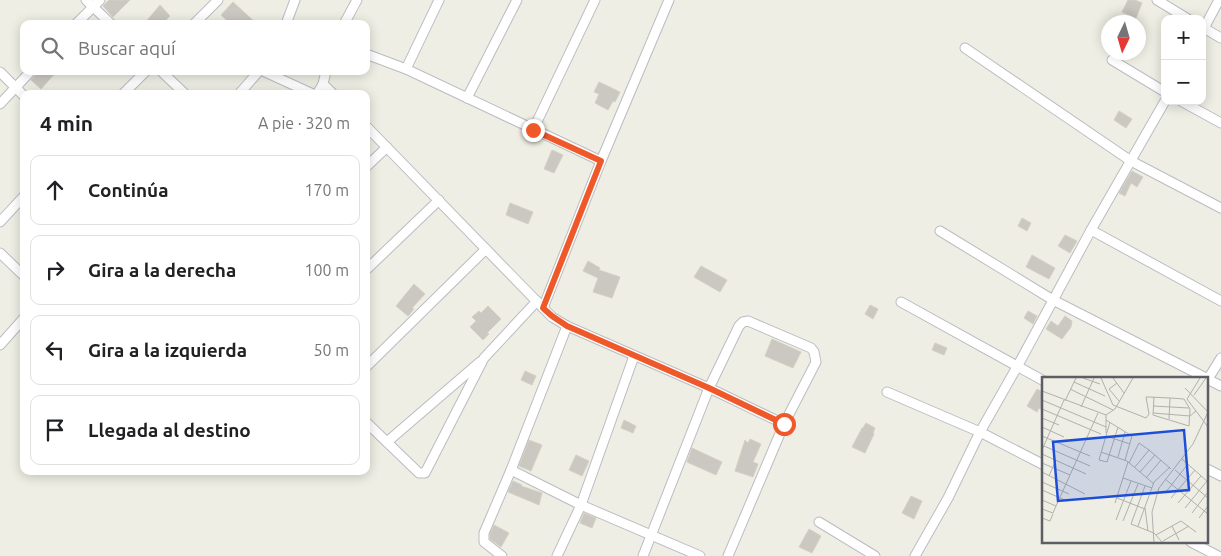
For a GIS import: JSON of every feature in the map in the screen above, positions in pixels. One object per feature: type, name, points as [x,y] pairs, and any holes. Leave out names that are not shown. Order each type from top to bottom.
[{"type":"street","points":[[198,20],[218,0]]},
{"type":"street","points":[[288,20],[295,0]]},
{"type":"street","points":[[346,20],[357,0]]},
{"type":"street","points":[[406,70],[439,0]]},
{"type":"street","points":[[467,98],[517,0]]},
{"type":"street","points":[[533,130],[595,0]]},
{"type":"street","points":[[386,442],[484,358],[540,304],[669,0]]},
{"type":"street","points":[[1157,0],[1181,15]]},
{"type":"street","points":[[1206,24],[1219,0]]},
{"type":"street","points":[[79,20],[93,2],[108,20]]},
{"type":"street","points":[[1206,30],[1221,38]]},
{"type":"street","points":[[965,48],[1131,161],[1221,208]]},
{"type":"street","points":[[370,56],[406,70],[601,161]]},
{"type":"street","points":[[1112,60],[1161,90]]},
{"type":"street","points":[[0,72],[20,92]]},
{"type":"street","points":[[0,104],[27,75]]},
{"type":"street","points":[[127,90],[142,75]]},
{"type":"street","points":[[166,75],[181,90]]},
{"type":"street","points":[[242,90],[256,75]]},
{"type":"street","points":[[272,75],[303,90]]},
{"type":"street","points":[[319,90],[325,75]]},
{"type":"street","points":[[322,84],[329,90]]},
{"type":"street","points":[[915,556],[948,498],[980,432],[1091,230],[1163,105]]},
{"type":"street","points":[[1188,105],[1221,123]]},
{"type":"street","points":[[370,130],[552,316],[567,326],[709,388],[784,424]]},
{"type":"street","points":[[370,163],[387,147]]},
{"type":"street","points":[[0,222],[20,200]]},
{"type":"street","points":[[370,266],[439,200]]},
{"type":"street","points":[[1091,230],[1221,301]]},
{"type":"street","points":[[940,231],[1053,300],[1203,377]]},
{"type":"street","points":[[370,363],[486,248]]},
{"type":"street","points":[[0,253],[20,272]]},
{"type":"street","points":[[901,302],[1042,380]]},
{"type":"street","points":[[643,556],[709,388],[739,326],[743,322],[748,321],[811,348],[816,362],[784,424],[728,556]]},
{"type":"street","points":[[0,344],[20,322]]},
{"type":"street","points":[[502,556],[489,547],[483,538],[484,533],[511,470],[567,326]]},
{"type":"street","points":[[557,556],[581,505],[634,356]]},
{"type":"street","points":[[370,426],[419,473],[425,472],[484,358]]},
{"type":"street","points":[[1208,378],[1221,358]]},
{"type":"street","points":[[1208,380],[1221,386]]},
{"type":"street","points":[[887,392],[980,432],[1042,464]]},
{"type":"street","points":[[511,470],[581,505],[700,556]]},
{"type":"street","points":[[1208,470],[1221,476]]},
{"type":"street","points":[[819,522],[875,556]]},
{"type":"street","points":[[1195,544],[1218,556]]},
{"type":"building","points":[[109,0],[130,0],[113,17],[103,6]]},
{"type":"building","points":[[1128,0],[1142,3],[1137,15],[1129,15],[1122,12]]},
{"type":"building","points":[[233,2],[253,20],[227,20],[221,15]]},
{"type":"building","points":[[160,5],[170,16],[166,20],[147,20]]},
{"type":"building","points":[[36,75],[53,75],[41,89],[31,80]]},
{"type":"building","points":[[599,82],[620,92],[608,110],[595,103],[599,94],[594,92]]},
{"type":"building","points":[[1119,111],[1132,119],[1126,128],[1114,120]]},
{"type":"building","points":[[552,150],[563,155],[554,173],[544,169]]},
{"type":"building","points":[[1132,171],[1143,177],[1137,187],[1131,183],[1125,196],[1119,193]]},
{"type":"building","points":[[510,203],[533,212],[528,224],[506,215]]},
{"type":"building","points":[[1022,218],[1031,223],[1027,231],[1018,226]]},
{"type":"building","points":[[1065,235],[1077,241],[1070,253],[1058,246]]},
{"type":"building","points":[[1032,255],[1055,268],[1049,279],[1026,267]]},
{"type":"building","points":[[588,261],[600,268],[599,270],[620,277],[612,298],[593,292],[598,278],[583,271]]},
{"type":"building","points":[[701,266],[727,280],[720,292],[694,277]]},
{"type":"building","points":[[414,284],[425,294],[412,308],[414,309],[408,316],[396,306]]},
{"type":"building","points":[[870,305],[878,309],[873,319],[865,314]]},
{"type":"building","points":[[488,306],[501,319],[487,333],[489,334],[483,340],[470,327],[476,321],[472,317],[479,311],[481,313]]},
{"type":"building","points":[[1028,311],[1037,316],[1033,324],[1024,318]]},
{"type":"building","points":[[1065,316],[1072,321],[1071,327],[1062,339],[1046,329],[1051,321],[1058,326]]},
{"type":"building","points":[[772,339],[801,352],[793,368],[765,356]]},
{"type":"building","points":[[935,343],[947,348],[944,355],[932,350]]},
{"type":"building","points":[[525,371],[536,376],[532,385],[521,380]]},
{"type":"building","points":[[1037,389],[1042,392],[1042,410],[1039,408],[1037,412],[1027,406]]},
{"type":"building","points":[[624,420],[636,426],[633,433],[621,428]]},
{"type":"building","points":[[866,423],[875,428],[865,453],[852,447]]},
{"type":"building","points":[[750,439],[761,444],[753,462],[758,464],[753,477],[735,471],[745,440],[748,443]]},
{"type":"building","points":[[529,440],[542,445],[531,471],[519,466]]},
{"type":"building","points":[[692,448],[722,462],[716,475],[687,462]]},
{"type":"building","points":[[576,455],[589,461],[582,476],[569,470]]},
{"type":"building","points":[[513,481],[521,486],[542,493],[539,505],[508,492]]},
{"type":"building","points":[[911,496],[922,501],[914,519],[902,513]]},
{"type":"building","points":[[584,513],[596,518],[592,528],[580,523]]},
{"type":"building","points":[[494,525],[509,533],[501,547],[490,539]]},
{"type":"building","points":[[809,529],[821,536],[812,553],[799,547]]},
{"type":"route","points":[[533,130],[601,161],[543,308],[567,326],[709,388],[784,424]]}]
